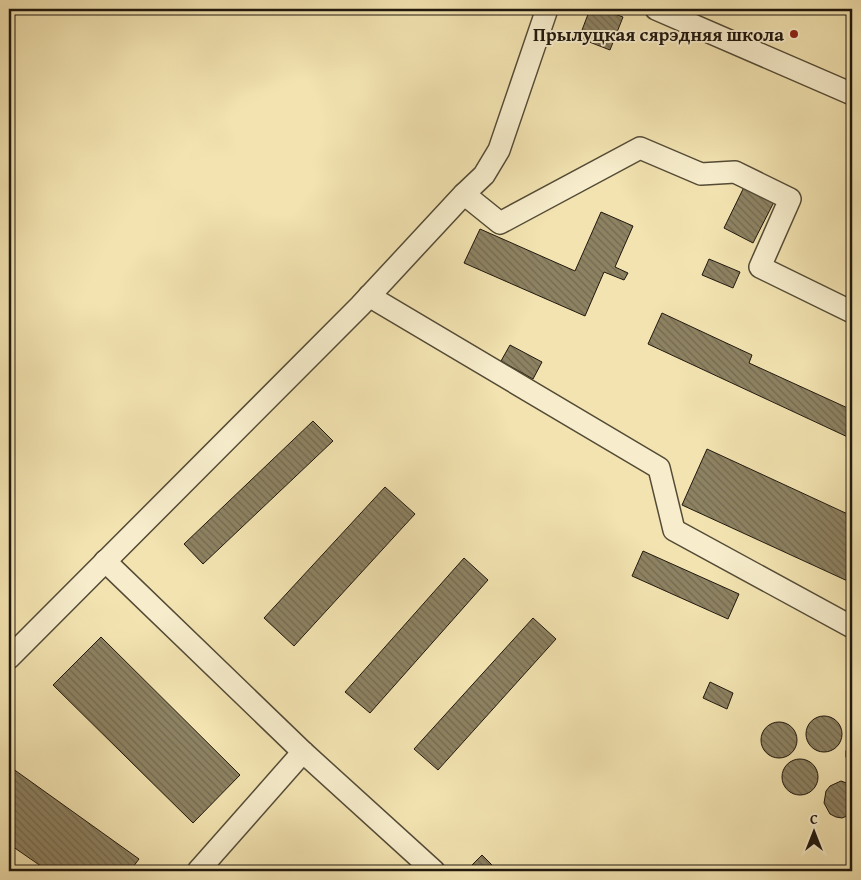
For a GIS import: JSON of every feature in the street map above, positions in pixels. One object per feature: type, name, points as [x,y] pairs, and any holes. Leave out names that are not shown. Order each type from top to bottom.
[{"type":"street","points":[[9,658],[369,296],[484,175],[499,150],[547,9]]},
{"type":"street","points":[[656,9],[852,94]]},
{"type":"street","points":[[464,194],[500,224],[640,148],[701,174],[735,172],[790,199],[760,267],[852,312]]},
{"type":"street","points":[[369,296],[659,468],[674,530],[852,627]]},
{"type":"street","points":[[104,561],[303,752],[434,871]]},
{"type":"street","points":[[198,871],[303,752]]},
{"type":"building","points":[[590,9],[601,9],[623,17],[610,50],[579,38]]},
{"type":"building","points":[[745,185],[775,200],[753,243],[724,228]]},
{"type":"building","points":[[601,212],[633,226],[615,267],[628,273],[624,280],[604,272],[585,316],[464,263],[480,229],[575,271]]},
{"type":"building","points":[[709,259],[740,272],[733,288],[702,275]]},
{"type":"building","points":[[662,313],[752,355],[749,363],[852,410],[852,439],[648,344]]},
{"type":"building","points":[[510,345],[542,362],[533,379],[501,361]]},
{"type":"building","points":[[313,421],[333,441],[203,564],[184,544]]},
{"type":"building","points":[[707,449],[852,516],[852,583],[682,505]]},
{"type":"building","points":[[385,487],[415,514],[294,646],[264,618]]},
{"type":"building","points":[[643,551],[739,594],[728,619],[632,576]]},
{"type":"building","points":[[464,558],[488,580],[370,713],[345,692]]},
{"type":"building","points":[[533,618],[556,639],[438,770],[414,749]]},
{"type":"building","points":[[101,637],[240,775],[193,823],[53,685]]},
{"type":"building","points":[[710,682],[733,693],[727,709],[703,698]]},
{"type":"building","points":[[824,716],[831,717],[837,721],[841,727],[841,741],[837,747],[831,751],[824,752],[817,751],[811,747],[807,741],[806,734],[807,727],[811,721],[817,717]]},
{"type":"building","points":[[779,722],[786,723],[792,727],[796,733],[796,747],[792,753],[786,757],[779,758],[772,757],[766,753],[762,747],[761,740],[762,733],[766,727],[772,723]]},
{"type":"building","points":[[852,740],[852,767],[846,757],[846,751]]},
{"type":"building","points":[[800,759],[807,760],[813,764],[817,770],[817,784],[813,790],[807,794],[800,795],[793,794],[787,790],[783,784],[782,777],[783,770],[787,764],[793,760]]},
{"type":"building","points":[[9,766],[139,859],[130,871],[48,871],[9,844]]},
{"type":"building","points":[[841,781],[852,785],[852,814],[842,818],[830,814],[824,803],[826,791],[830,786]]},
{"type":"building","points":[[482,855],[498,871],[466,871]]},
{"type":"place","name":"Прылуцкая сярэдняя школа","points":[[794,34]]}]
